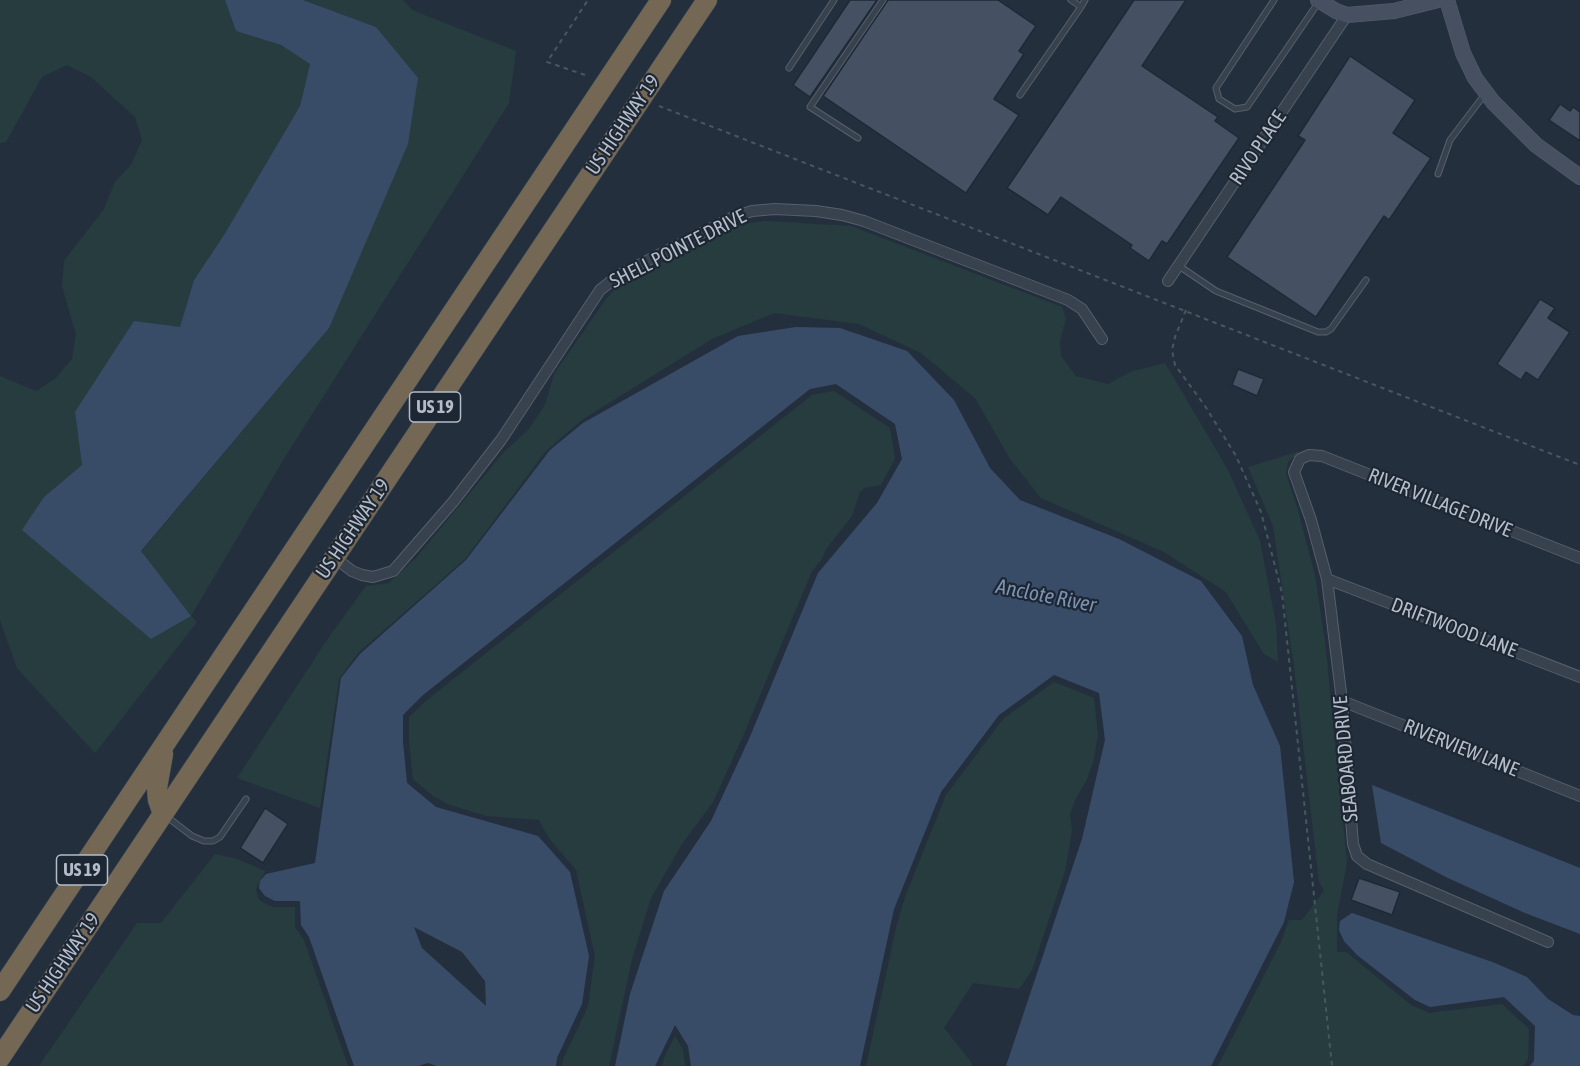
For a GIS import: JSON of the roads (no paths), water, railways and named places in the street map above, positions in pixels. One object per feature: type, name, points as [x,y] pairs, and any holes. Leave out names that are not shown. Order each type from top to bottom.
[{"type":"highway","name":"US HIGHWAY 19","points":[[0,991],[661,0]]},
{"type":"highway","name":"US HIGHWAY 19","points":[[0,1058],[707,0]]},
{"type":"highway","points":[[163,814],[157,788],[164,748]]},
{"type":"street","points":[[1318,0],[1347,15],[1394,11],[1438,0]]},
{"type":"street","points":[[1448,0],[1463,53],[1486,93],[1529,139],[1580,177]]},
{"type":"street","name":"RIVO PLACE","points":[[1168,281],[1347,15]]},
{"type":"street","name":"SHELL POINTE DRIVE","points":[[334,557],[352,571],[362,575],[373,577],[393,571],[501,440],[600,290],[619,275],[731,218],[752,211],[775,209],[842,214],[864,221],[1068,300],[1082,309],[1102,339]]},
{"type":"street","name":"RIVER VILLAGE DRIVE","points":[[1300,459],[1310,455],[1322,456],[1580,558]]},
{"type":"street","name":"SEABOARD DRIVE","points":[[1300,459],[1294,472],[1311,520],[1327,579],[1342,700],[1353,844],[1357,856],[1367,864],[1548,942]]},
{"type":"street","name":"DRIFTWOOD LANE","points":[[1327,579],[1580,677]]},
{"type":"street","name":"RIVERVIEW LANE","points":[[1342,700],[1580,796]]},
{"type":"lane","points":[[789,68],[834,0]]},
{"type":"lane","points":[[858,138],[810,107],[883,0]]},
{"type":"lane","points":[[1071,0],[1081,7]]},
{"type":"lane","points":[[1020,95],[1085,0]]},
{"type":"lane","points":[[1274,0],[1216,88],[1219,99],[1235,109],[1247,107],[1318,0]]},
{"type":"lane","points":[[1438,174],[1450,140],[1486,93]]},
{"type":"lane","points":[[1179,266],[1216,291],[1318,332],[1326,332],[1331,328],[1366,280]]},
{"type":"lane","points":[[163,814],[192,836],[204,841],[213,841],[220,837],[246,799]]},
{"type":"water","points":[[225,0],[303,0],[376,27],[418,78],[408,144],[329,328],[141,551],[191,616],[151,639],[22,530],[44,497],[82,465],[75,412],[134,321],[180,327],[194,280],[224,235],[300,106],[310,64],[281,45],[236,31]]},
{"type":"water","name":"Anclote River","points":[[796,327],[840,328],[907,351],[954,400],[990,468],[1020,500],[1119,539],[1201,581],[1242,636],[1253,685],[1280,746],[1294,882],[1284,922],[1211,1066],[1006,1066],[1082,839],[1105,740],[1099,693],[1054,675],[999,715],[941,792],[894,909],[860,1066],[691,1066],[688,1046],[675,1025],[655,1066],[615,1066],[630,994],[664,891],[711,821],[749,739],[818,573],[877,503],[902,459],[895,424],[836,384],[810,389],[423,695],[403,715],[407,783],[436,807],[538,836],[570,872],[589,956],[582,1004],[557,1058],[556,1066],[436,1066],[428,1063],[418,1066],[354,1066],[309,937],[301,925],[300,901],[275,901],[265,896],[259,888],[260,881],[266,874],[315,863],[341,678],[360,654],[466,560],[550,450],[583,423],[738,336]],"holes":[[[414,927],[462,952],[485,981],[486,1006],[422,948]]]},
{"type":"water","points":[[1372,785],[1580,868],[1580,934],[1525,913],[1448,878],[1381,843]]},
{"type":"water","points":[[1352,913],[1495,963],[1527,977],[1548,999],[1573,1015],[1580,1016],[1580,1066],[1530,1066],[1534,1061],[1535,1026],[1504,997],[1430,1007],[1415,1000],[1357,955],[1344,941],[1339,930],[1340,921]]}]
